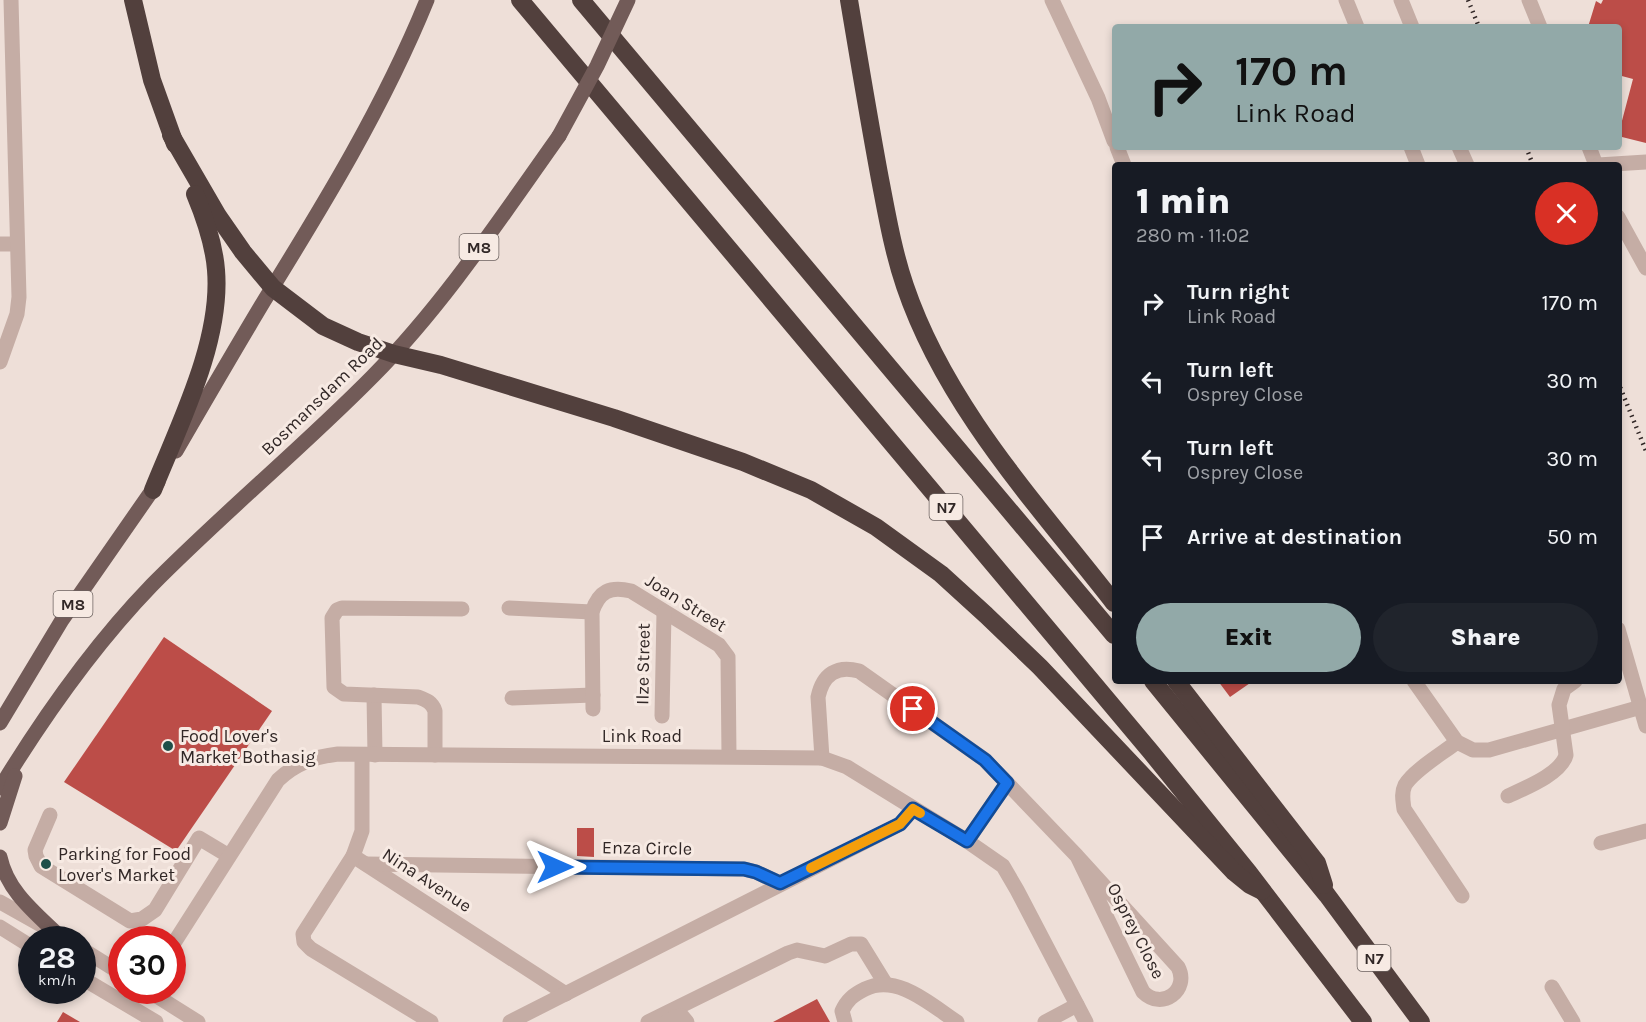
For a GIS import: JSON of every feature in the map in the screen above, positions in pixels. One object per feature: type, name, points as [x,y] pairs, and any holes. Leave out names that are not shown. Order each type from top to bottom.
[{"type":"highway","points":[[134,0],[155,91],[200,205],[212,244],[216,270],[215,317],[208,343],[192,393],[153,490]]},
{"type":"highway","name":"N7","points":[[520,0],[1143,742],[1363,1022]]},
{"type":"highway","name":"N7","points":[[582,0],[1112,633]]},
{"type":"highway","points":[[849,0],[888,221],[904,285],[917,319],[931,349],[966,410],[1008,468],[1112,600]]},
{"type":"highway","points":[[171,135],[218,216],[243,252],[273,288],[322,326],[358,342],[394,354],[441,365],[625,421],[743,462],[811,490],[876,527],[940,574],[986,615],[1040,667],[1234,872],[1262,891]]},
{"type":"highway","name":"N7","points":[[1155,684],[1327,895],[1421,1022]]},
{"type":"highway","points":[[1178,684],[1317,863],[1327,895]]},
{"type":"main road","name":"M8","points":[[0,723],[62,620],[153,490],[334,187],[394,72],[427,0]]},
{"type":"main road","name":"Bosmansdam Road","points":[[0,788],[69,683],[151,586],[337,412],[394,354],[435,306],[559,136],[597,66],[628,0]]},
{"type":"main road","points":[[0,823],[11,786],[30,740]]},
{"type":"main road","points":[[0,857],[4,871],[16,892],[51,926]]},
{"type":"street","points":[[0,362],[17,314],[11,0]]},
{"type":"street","points":[[1052,0],[1098,98],[1112,136]]},
{"type":"street","points":[[1346,0],[1356,24]]},
{"type":"street","points":[[1401,0],[1411,24]]},
{"type":"street","points":[[1528,0],[1539,24]]},
{"type":"street","points":[[1622,163],[1646,162]]},
{"type":"street","points":[[1622,224],[1646,268]]},
{"type":"street","points":[[0,244],[17,244]]},
{"type":"street","name":"Joan Street","points":[[592,612],[598,598],[603,593],[617,588],[631,591],[719,645],[730,664],[729,756]]},
{"type":"street","points":[[435,755],[435,711],[426,700],[418,697],[344,694],[334,687],[332,618],[337,610],[356,607],[462,609]]},
{"type":"street","points":[[509,608],[592,612],[593,702],[512,698]]},
{"type":"street","name":"Ilze Street","points":[[662,716],[663,612]]},
{"type":"street","points":[[1622,643],[1646,726]]},
{"type":"street","name":"Osprey Close","points":[[822,758],[818,697],[820,688],[830,675],[839,669],[849,668],[859,671],[985,760],[1077,856],[1178,967],[1182,975],[1181,984],[1174,993],[1157,1001],[1149,998],[1143,992],[1077,856]]},
{"type":"street","points":[[1416,684],[1457,742],[1473,750],[1489,750],[1641,707]]},
{"type":"street","points":[[1508,796],[1539,780],[1565,761],[1559,705],[1564,689],[1571,684]]},
{"type":"street","name":"Nina Avenue","points":[[374,695],[360,860],[566,994]]},
{"type":"street","points":[[1457,742],[1413,776],[1404,786],[1402,798],[1404,809],[1462,896]]},
{"type":"street","name":"Link Road","points":[[185,926],[278,780],[314,757],[338,754],[822,758],[847,767],[996,860],[1007,872],[1086,1022]]},
{"type":"street","points":[[967,841],[1007,783]]},
{"type":"street","points":[[510,1022],[900,824],[913,809]]},
{"type":"street","points":[[50,815],[35,850],[41,866],[130,921],[142,919],[155,910],[199,838],[229,856]]},
{"type":"street","points":[[1601,843],[1646,831]]},
{"type":"street","points":[[360,860],[303,934],[304,942],[311,950],[431,1022]]},
{"type":"street","name":"Enza Circle","points":[[360,860],[744,869],[780,883]]},
{"type":"street","points":[[0,903],[43,926]]},
{"type":"street","points":[[0,927],[18,938]]},
{"type":"street","points":[[648,1022],[797,950],[825,956],[851,944],[861,944],[885,984]]},
{"type":"street","points":[[845,1022],[842,1011],[848,999],[872,986],[885,984],[897,986],[957,1022]]},
{"type":"street","points":[[96,986],[156,1022]]},
{"type":"street","points":[[1552,987],[1573,1022]]},
{"type":"street","points":[[134,1009],[137,1004]]},
{"type":"street","points":[[169,1004],[198,1022]]},
{"type":"street","points":[[1044,1022],[1077,1005]]},
{"type":"street","points":[[666,1022],[682,1016],[687,1022]]},
{"type":"building","points":[[1603,0],[1646,0],[1646,143],[1622,137],[1622,121],[1633,79],[1622,76],[1622,24],[1589,24],[1596,1],[1601,4]]},
{"type":"building","name":"Food Lover's Market Bothasig","points":[[164,637],[272,711],[176,851],[64,782]]},
{"type":"building","points":[[1220,684],[1249,684],[1230,697]]},
{"type":"building","points":[[577,828],[594,828],[594,857],[577,856]]},
{"type":"building","points":[[817,999],[830,1022],[773,1022]]},
{"type":"building","points":[[63,1012],[80,1022],[57,1022]]},
{"type":"railway","points":[[1468,0],[1478,24]]},
{"type":"railway","points":[[1527,150],[1532,162]]},
{"type":"railway","points":[[1622,392],[1646,451]]},
{"type":"slow traffic","points":[[811,868],[900,824],[913,809],[920,813]]},
{"type":"place","name":"Food Lover's Market Bothasig","points":[[168,746]]},
{"type":"place","name":"Parking for Food Lover's Market","points":[[46,864]]},
{"type":"route","points":[[555,867],[749,869],[780,883],[900,824],[913,809],[967,841],[1007,783],[985,760],[913,709]]}]
